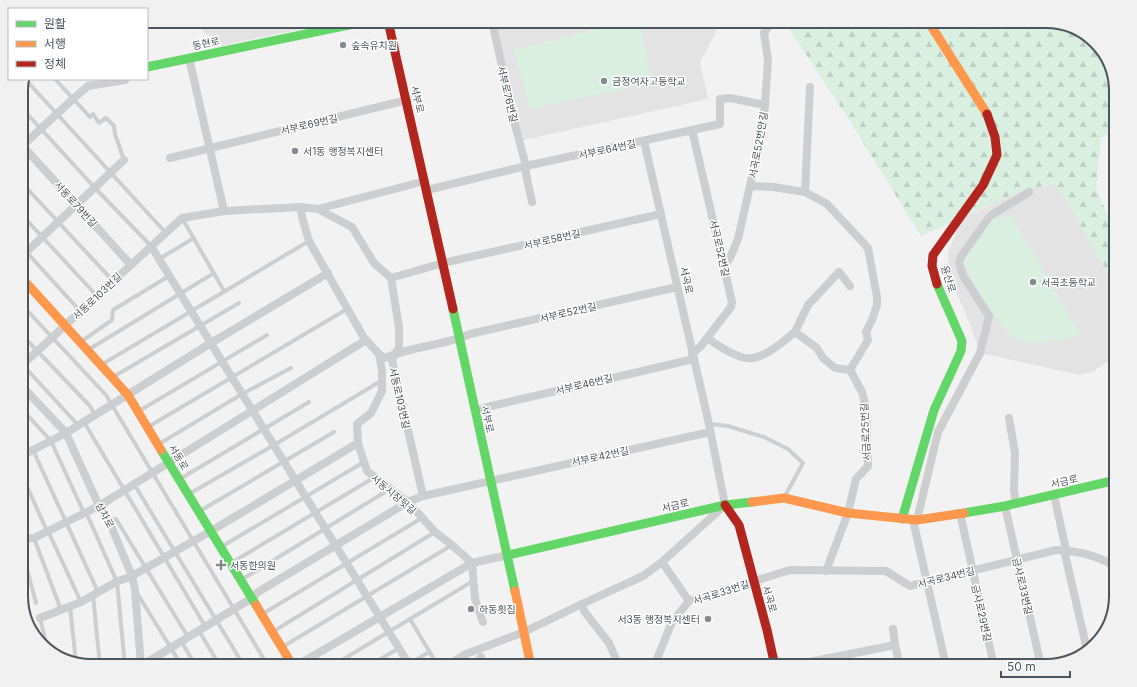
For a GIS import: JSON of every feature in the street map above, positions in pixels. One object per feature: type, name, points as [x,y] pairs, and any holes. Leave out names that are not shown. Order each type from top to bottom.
[{"type":"street","name":"동현로","points":[[148,67],[334,28]]},
{"type":"street","name":"서부로","points":[[390,28],[426,185],[530,659]]},
{"type":"street","name":"서부로76번길","points":[[494,28],[514,121],[526,166],[526,174],[532,202]]},
{"type":"street","name":"서곡로52번안길","points":[[724,266],[730,258],[738,239],[761,137],[768,60],[764,33],[767,28]]},
{"type":"street","name":"윤산로","points":[[902,519],[934,410],[961,351],[962,341],[940,290],[932,266],[933,255],[983,185],[997,155],[995,137],[989,119],[932,28]]},
{"type":"street","name":"동현로","points":[[189,58],[210,148]]},
{"type":"street","points":[[28,140],[88,86],[124,80]]},
{"type":"street","points":[[805,192],[810,87]]},
{"type":"street","name":"서부로64번길","points":[[426,185],[526,166],[720,124],[720,100],[730,98],[765,105]]},
{"type":"street","name":"서부로69번길","points":[[170,158],[407,100]]},
{"type":"street","name":"서곡로52번길","points":[[692,130],[732,302],[731,307],[693,356]]},
{"type":"street","name":"서곡로","points":[[644,141],[710,428],[725,505],[739,525],[773,659]]},
{"type":"street","points":[[210,148],[224,211]]},
{"type":"street","name":"서동로79번길","points":[[28,152],[131,265]]},
{"type":"street","points":[[28,248],[43,237],[124,160]]},
{"type":"street","points":[[182,218],[224,211],[301,207],[318,209],[426,185]]},
{"type":"street","points":[[750,186],[773,187],[805,192],[827,204],[868,248],[878,297],[877,305],[866,332],[868,340],[850,370],[835,368],[823,358],[817,348],[795,332]]},
{"type":"street","points":[[944,659],[915,520],[938,432],[980,353],[989,316],[963,276],[958,264],[962,255],[990,216],[1029,192]]},
{"type":"street","points":[[301,207],[302,217],[309,241],[366,340],[379,354],[384,358],[395,353],[459,338]]},
{"type":"street","points":[[318,209],[352,227],[374,263],[391,278],[443,263]]},
{"type":"street","name":"서부로58번길","points":[[443,263],[661,214]]},
{"type":"street","name":"서동로103번길","points":[[28,359],[182,218]]},
{"type":"street","points":[[151,246],[405,659]]},
{"type":"street","points":[[707,338],[732,354],[751,359],[771,351],[795,332],[808,305],[839,272],[850,286]]},
{"type":"street","points":[[28,452],[66,433],[211,343],[328,273]]},
{"type":"street","name":"서동로103번길","points":[[391,278],[399,327],[399,347],[392,360],[423,496]]},
{"type":"street","name":"서동로","points":[[28,285],[128,395],[289,659]]},
{"type":"street","name":"서부로52번길","points":[[459,338],[470,334],[677,287]]},
{"type":"street","points":[[28,538],[34,538],[99,506],[366,340]]},
{"type":"street","name":"서동시장뒷길","points":[[379,354],[382,391],[370,413],[358,424],[358,443],[367,471],[408,502],[435,532],[472,563]]},
{"type":"street","name":"서부로46번길","points":[[475,411],[693,356]]},
{"type":"street","name":"서금로25번길","points":[[848,513],[856,479],[868,466],[866,407],[862,392],[850,370]]},
{"type":"street","name":"삼차로","points":[[28,392],[66,433],[99,506],[109,521],[132,576],[135,590],[140,659]]},
{"type":"street","points":[[1008,418],[1015,453],[1014,490],[1016,504]]},
{"type":"street","name":"서부로42번길","points":[[491,481],[710,428]]},
{"type":"street","points":[[40,618],[81,602],[117,582],[132,576],[211,531],[358,443]]},
{"type":"street","points":[[159,659],[171,648],[252,598],[258,592],[408,502],[423,496],[491,481]]},
{"type":"street","name":"서금로","points":[[508,555],[725,505],[784,498],[848,513],[915,520],[1016,504],[1109,482]]},
{"type":"street","points":[[1054,495],[1086,645]]},
{"type":"street","points":[[458,659],[466,654],[524,632],[643,576],[662,562],[725,505]]},
{"type":"street","name":"금사로33번길","points":[[1005,506],[1039,659]]},
{"type":"street","points":[[826,571],[848,513]]},
{"type":"street","name":"금사로29번길","points":[[960,513],[992,659]]},
{"type":"street","name":"서곡로34번길","points":[[754,581],[790,570],[886,570],[910,586],[1056,550],[1065,550],[1091,555],[1109,564]]},
{"type":"street","points":[[308,659],[472,563],[508,555]]},
{"type":"street","points":[[662,562],[689,601]]},
{"type":"street","points":[[472,563],[475,598],[483,622]]},
{"type":"street","name":"서곡로33번길","points":[[657,659],[672,622],[689,601],[754,581]]},
{"type":"street","points":[[582,604],[587,616],[609,643],[616,659]]},
{"type":"street","points":[[893,629],[898,659]]},
{"type":"street","points":[[824,659],[895,645]]},
{"type":"lane","points":[[56,80],[90,117],[93,114],[99,123],[106,118],[114,126],[115,134],[124,160]]},
{"type":"lane","points":[[29,83],[166,232]]},
{"type":"lane","points":[[28,115],[95,188],[151,246]]},
{"type":"lane","points":[[28,190],[113,281]]},
{"type":"lane","points":[[182,218],[224,290]]},
{"type":"lane","points":[[28,221],[96,296]]},
{"type":"lane","points":[[159,260],[194,238]]},
{"type":"lane","points":[[101,365],[224,290],[309,241]]},
{"type":"lane","points":[[28,257],[80,311]]},
{"type":"lane","points":[[88,350],[214,273]]},
{"type":"lane","points":[[80,342],[112,320],[113,310],[170,276]]},
{"type":"lane","points":[[112,377],[239,303]]},
{"type":"lane","points":[[148,427],[347,309]]},
{"type":"lane","points":[[28,311],[106,395],[264,659]]},
{"type":"lane","points":[[138,412],[267,335]]},
{"type":"lane","points":[[28,342],[90,406],[95,415]]},
{"type":"lane","points":[[158,444],[242,394],[290,368]]},
{"type":"lane","points":[[28,370],[81,424],[124,490],[164,558],[217,659]]},
{"type":"lane","points":[[189,494],[274,446],[382,380]]},
{"type":"lane","points":[[180,479],[309,402]]},
{"type":"lane","points":[[28,416],[51,441],[117,582],[124,659]]},
{"type":"lane","points":[[710,428],[728,426],[764,437],[788,449],[803,463],[784,498]]},
{"type":"lane","points":[[199,512],[334,432]]},
{"type":"lane","points":[[28,447],[31,450],[66,522],[96,593],[100,659]]},
{"type":"lane","points":[[221,547],[364,462]]},
{"type":"lane","points":[[230,563],[375,477]]},
{"type":"lane","points":[[134,484],[240,659]]},
{"type":"lane","points":[[28,488],[81,602]]},
{"type":"lane","points":[[241,580],[390,489]]},
{"type":"lane","points":[[109,521],[116,518],[146,568],[185,639],[193,659]]},
{"type":"lane","points":[[262,615],[422,518]]},
{"type":"lane","points":[[272,632],[435,532]]},
{"type":"lane","points":[[34,538],[60,610]]},
{"type":"lane","points":[[282,648],[452,545]]},
{"type":"lane","points":[[28,573],[36,603]]},
{"type":"lane","points":[[344,659],[473,581]]},
{"type":"lane","points":[[135,590],[178,659]]},
{"type":"lane","points":[[70,606],[75,657]]},
{"type":"lane","points":[[40,618],[45,640]]},
{"type":"lane","points":[[410,619],[434,659]]},
{"type":"lane","points":[[381,659],[399,648]]},
{"type":"lane","points":[[418,659],[429,652]]},
{"type":"shaded area","points":[[200,28],[307,28],[220,46]]},
{"type":"shaded area","name":"금정여자고등학교","points":[[494,28],[718,28],[700,62],[708,99],[519,141]]},
{"type":"shaded area","name":"서곡초등학교","points":[[1056,184],[1109,274],[1109,360],[1094,371],[1080,375],[980,353],[966,314],[950,279],[948,252],[962,218],[1026,189]]},
{"type":"green space","points":[[600,28],[641,28],[652,83],[530,109],[514,50]]},
{"type":"green space","points":[[789,28],[1046,28],[1062,30],[1077,36],[1091,46],[1101,60],[1108,79],[1109,133],[1101,138],[1096,188],[1109,218],[1109,267],[1106,269],[1056,184],[1026,189],[921,236],[848,118]]},
{"type":"green space","points":[[1011,215],[1081,335],[1060,340],[1036,343],[1023,342],[1006,330],[974,283],[963,263],[974,243],[992,220]]},
{"type":"traffic: fast","points":[[148,67],[334,28]]},
{"type":"traffic: fast","points":[[902,519],[934,410],[961,351],[962,341],[937,284]]},
{"type":"traffic: fast","points":[[453,309],[515,591]]},
{"type":"traffic: fast","points":[[161,450],[256,605]]},
{"type":"traffic: fast","points":[[964,513],[1005,506],[1109,482]]},
{"type":"traffic: fast","points":[[508,555],[725,505],[752,502]]},
{"type":"traffic: slow","points":[[932,28],[987,114]]},
{"type":"traffic: slow","points":[[28,285],[128,395],[161,450]]},
{"type":"traffic: slow","points":[[752,502],[784,498],[848,513],[917,520],[964,513]]},
{"type":"traffic: slow","points":[[515,591],[530,659]]},
{"type":"traffic: slow","points":[[256,605],[289,659]]},
{"type":"traffic: jam","points":[[390,28],[453,309]]},
{"type":"traffic: jam","points":[[937,284],[932,266],[933,255],[983,185],[997,155],[995,137],[987,114]]},
{"type":"traffic: jam","points":[[725,505],[739,525],[773,659]]},
{"type":"place","name":"숲속유치원","points":[[343,45]]},
{"type":"place","name":"금정여자고등학교","points":[[604,81]]},
{"type":"place","name":"서1동 행정복지센터","points":[[295,151]]},
{"type":"place","name":"서곡초등학교","points":[[1033,282]]},
{"type":"place","name":"서동한의원","points":[[221,565]]},
{"type":"place","name":"하동횟집","points":[[471,609]]},
{"type":"place","name":"서3동 행정복지센터","points":[[708,619]]}]
